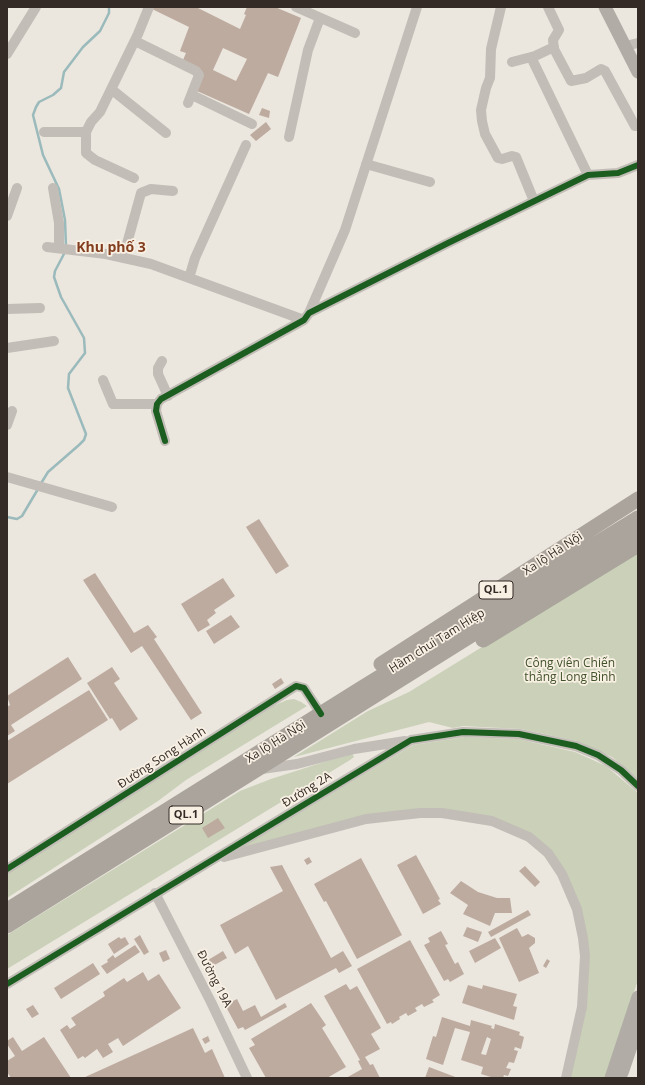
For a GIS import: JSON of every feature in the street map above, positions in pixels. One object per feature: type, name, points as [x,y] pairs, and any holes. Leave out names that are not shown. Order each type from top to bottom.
[{"type":"highway","name":"Xa lộ Hà Nội","points":[[7,926],[260,769],[361,695],[376,667],[638,499]]},
{"type":"highway","name":"Hầm chui Tam Hiệp","points":[[361,695],[638,518]]},
{"type":"highway","name":"Hầm chui Tam Hiệp","points":[[361,695],[638,531]]},
{"type":"highway","name":"Xa lộ Hà Nội","points":[[7,910],[321,714],[361,695],[378,701],[401,690],[638,545]]},
{"type":"main road","points":[[605,7],[638,72]]},
{"type":"main road","points":[[611,1078],[638,997]]},
{"type":"main road","points":[[620,1078],[638,1026]]},
{"type":"street","points":[[7,54],[36,7]]},
{"type":"street","points":[[134,178],[95,160],[86,153],[86,132],[91,122],[100,112],[112,89],[135,41],[149,7]]},
{"type":"street","points":[[296,7],[355,33]]},
{"type":"street","points":[[307,316],[345,230],[417,7]]},
{"type":"street","points":[[501,7],[491,49],[490,78],[481,110],[484,129],[498,158],[502,159],[512,156],[516,157],[534,201]]},
{"type":"street","points":[[548,7],[559,30],[553,40],[554,47],[571,81],[586,78],[601,69],[605,71],[635,126]]},
{"type":"street","points":[[289,137],[308,50],[320,18]]},
{"type":"street","points":[[135,41],[196,71],[199,75],[190,99],[252,124]]},
{"type":"street","points":[[625,46],[638,43]]},
{"type":"street","points":[[512,62],[531,57],[554,47]]},
{"type":"street","points":[[531,57],[588,175]]},
{"type":"street","points":[[112,89],[166,133]]},
{"type":"street","points":[[44,132],[86,132]]},
{"type":"street","points":[[189,278],[195,258],[246,145]]},
{"type":"street","points":[[366,164],[430,182]]},
{"type":"street","points":[[103,380],[113,404],[157,404],[168,396],[307,316],[534,201],[588,175],[618,173],[638,165]]},
{"type":"street","points":[[7,216],[17,188]]},
{"type":"street","points":[[53,188],[59,223],[59,248]]},
{"type":"street","points":[[123,258],[142,193],[151,189],[173,192]]},
{"type":"street","points":[[48,247],[72,249],[151,264],[189,278],[307,316]]},
{"type":"street","points":[[7,309],[40,308]]},
{"type":"street","points":[[7,348],[54,341]]},
{"type":"street","points":[[162,361],[158,368],[158,374],[168,396]]},
{"type":"street","points":[[157,404],[156,411],[165,441]]},
{"type":"street","points":[[7,425],[12,411]]},
{"type":"street","points":[[7,477],[112,507]]},
{"type":"street","name":"Đường Song Hành","points":[[7,869],[296,686],[304,688],[321,714]]},
{"type":"street","name":"Đường 2A","points":[[7,984],[155,893],[213,860],[411,740],[463,732],[519,734],[576,746],[598,755],[620,770],[638,786]]},
{"type":"street","points":[[260,769],[297,764],[354,749],[411,740]]},
{"type":"street","points":[[213,860],[366,819],[412,813],[442,813],[492,821],[529,837],[548,853],[562,874],[577,909],[583,938],[585,956],[582,1007],[566,1078]]},
{"type":"street","name":"Đường 19A","points":[[155,893],[211,1002],[247,1078]]},
{"type":"green space","name":"Công viên Chiến thắng Long Bình","points":[[638,551],[638,779],[612,757],[577,741],[521,729],[463,726],[453,728],[429,722],[294,757],[368,711],[409,692]]},
{"type":"green space","points":[[294,699],[307,706],[186,780],[158,801],[7,898],[7,874],[266,709],[287,700]]},
{"type":"green space","points":[[465,737],[518,739],[575,752],[606,766],[638,793],[638,980],[605,1078],[568,1078],[585,1013],[578,907],[545,848],[474,816],[376,814],[230,854],[413,745]]},
{"type":"green space","points":[[352,753],[354,757],[350,760],[7,969],[7,935],[240,791],[271,779]]},
{"type":"building","points":[[152,7],[196,7],[240,29],[246,15],[244,14],[247,7],[275,7],[301,18],[278,77],[268,73],[249,114],[197,91],[202,75],[183,60],[186,53],[180,51],[189,27],[152,9]],"holes":[[[223,48],[247,59],[236,81],[213,70]]]},
{"type":"building","points":[[262,108],[270,111],[269,118],[259,115]]},
{"type":"building","points":[[266,122],[271,129],[256,141],[250,135]]},
{"type":"building","points":[[259,519],[289,566],[276,574],[246,527]]},
{"type":"building","points":[[95,573],[134,633],[148,625],[157,637],[154,639],[202,713],[191,720],[142,646],[131,653],[83,580]]},
{"type":"building","points":[[223,578],[235,596],[214,610],[216,613],[207,620],[210,625],[198,632],[181,604]]},
{"type":"building","points":[[231,615],[240,627],[214,644],[206,631]]},
{"type":"building","points":[[68,657],[82,679],[11,725],[15,731],[7,736],[7,707],[10,705],[7,696]]},
{"type":"building","points":[[112,667],[120,679],[114,683],[138,719],[120,731],[112,718],[110,719],[87,683]]},
{"type":"building","points":[[281,678],[284,683],[275,689],[272,684]]},
{"type":"building","points":[[89,690],[108,720],[7,784],[7,741]]},
{"type":"building","points":[[218,818],[225,828],[208,838],[202,828]]},
{"type":"building","points":[[416,855],[440,899],[438,900],[441,904],[423,914],[397,865]]},
{"type":"building","points":[[309,857],[312,862],[307,865],[304,860]]},
{"type":"building","points":[[361,858],[402,935],[357,959],[326,901],[324,902],[314,884]]},
{"type":"building","points":[[282,865],[331,958],[343,951],[352,966],[339,973],[336,968],[276,1000],[248,946],[235,954],[220,925],[283,891],[270,867]]},
{"type":"building","points":[[525,866],[540,882],[535,887],[519,871]]},
{"type":"building","points":[[461,881],[478,892],[497,898],[510,898],[512,913],[495,913],[490,926],[463,914],[468,905],[450,893]]},
{"type":"building","points":[[528,910],[531,915],[491,937],[488,932]]},
{"type":"building","points":[[467,927],[482,932],[478,942],[463,936]]},
{"type":"building","points":[[517,928],[522,937],[528,934],[535,938],[535,943],[529,948],[539,973],[519,982],[499,938]]},
{"type":"building","points":[[441,931],[448,944],[445,945],[455,964],[458,962],[464,974],[450,982],[448,979],[444,981],[424,945],[430,942],[428,938]]},
{"type":"building","points":[[140,935],[149,952],[144,955],[134,939]]},
{"type":"building","points":[[119,937],[121,939],[125,937],[129,944],[114,954],[108,944]]},
{"type":"building","points":[[495,938],[501,948],[475,963],[469,951]]},
{"type":"building","points":[[410,940],[440,995],[432,1000],[434,1002],[424,1007],[422,1004],[415,1008],[417,1011],[408,1016],[406,1013],[392,1024],[391,1022],[387,1024],[357,969]]},
{"type":"building","points":[[135,945],[140,952],[107,974],[101,966],[108,962],[107,960],[113,955],[115,958]]},
{"type":"building","points":[[166,950],[170,959],[163,962],[159,953]]},
{"type":"building","points":[[223,951],[227,958],[211,967],[208,960]]},
{"type":"building","points":[[547,959],[550,961],[546,968],[543,966]]},
{"type":"building","points":[[93,963],[100,974],[61,999],[54,988]]},
{"type":"building","points":[[143,972],[148,981],[159,974],[181,1008],[123,1046],[118,1038],[108,1044],[113,1052],[103,1058],[97,1049],[85,1058],[83,1056],[78,1059],[60,1030],[67,1025],[70,1029],[76,1025],[71,1018],[105,996],[103,992],[124,978],[127,982]]},
{"type":"building","points":[[346,984],[350,990],[357,986],[381,1028],[371,1034],[380,1049],[365,1057],[370,1065],[373,1064],[380,1078],[346,1078],[362,1069],[358,1061],[360,1060],[324,996]]},
{"type":"building","points":[[468,985],[482,989],[483,985],[517,994],[513,1006],[517,1007],[514,1020],[462,1003]]},
{"type":"building","points":[[237,999],[243,1011],[255,1005],[261,1017],[285,1003],[287,1007],[245,1030],[243,1027],[238,1029],[225,1005]]},
{"type":"building","points":[[311,1003],[326,1025],[322,1028],[346,1067],[327,1078],[266,1078],[249,1048],[255,1045],[251,1039]]},
{"type":"building","points":[[33,1005],[39,1014],[32,1018],[26,1009]]},
{"type":"building","points":[[442,1017],[470,1026],[471,1020],[492,1026],[491,1028],[494,1029],[495,1024],[520,1032],[519,1035],[524,1037],[521,1049],[515,1047],[514,1050],[518,1051],[514,1063],[509,1062],[506,1068],[511,1069],[508,1076],[504,1075],[503,1078],[494,1078],[481,1074],[483,1067],[461,1060],[470,1032],[455,1028],[443,1065],[426,1059],[433,1036],[436,1037]],"holes":[[[487,1037],[491,1039],[486,1055],[481,1054]]]},
{"type":"building","points":[[193,1028],[205,1053],[212,1049],[225,1078],[83,1078]]},
{"type":"building","points":[[208,1036],[210,1041],[205,1044],[202,1039]]},
{"type":"building","points":[[13,1037],[22,1051],[44,1037],[71,1078],[11,1078],[7,1072],[7,1061],[15,1056],[7,1044],[7,1041]]},
{"type":"building","points":[[429,1067],[458,1078],[425,1078]]},
{"type":"waterway","points":[[66,247],[65,220],[59,189],[43,155],[33,115],[39,102],[53,95],[61,88],[64,72],[83,47],[100,31],[109,13],[109,7]]},
{"type":"waterway","points":[[40,485],[48,472],[79,445],[84,440],[86,434],[68,388],[69,374],[85,353],[84,338],[61,297],[54,277],[55,271],[65,252]]},
{"type":"waterway","points":[[7,517],[17,519],[22,516],[38,489]]},
{"type":"cycle path","points":[[165,441],[156,411],[157,404],[161,399],[304,320],[309,313],[448,243],[588,175],[618,173],[638,165]]},
{"type":"cycle path","points":[[7,869],[296,686],[304,688],[321,714]]},
{"type":"cycle path","points":[[7,984],[411,740],[463,732],[519,734],[576,746],[598,755],[621,770],[638,786]]},
{"type":"district","name":"Khu phố 3","points":[[111,248]]}]
